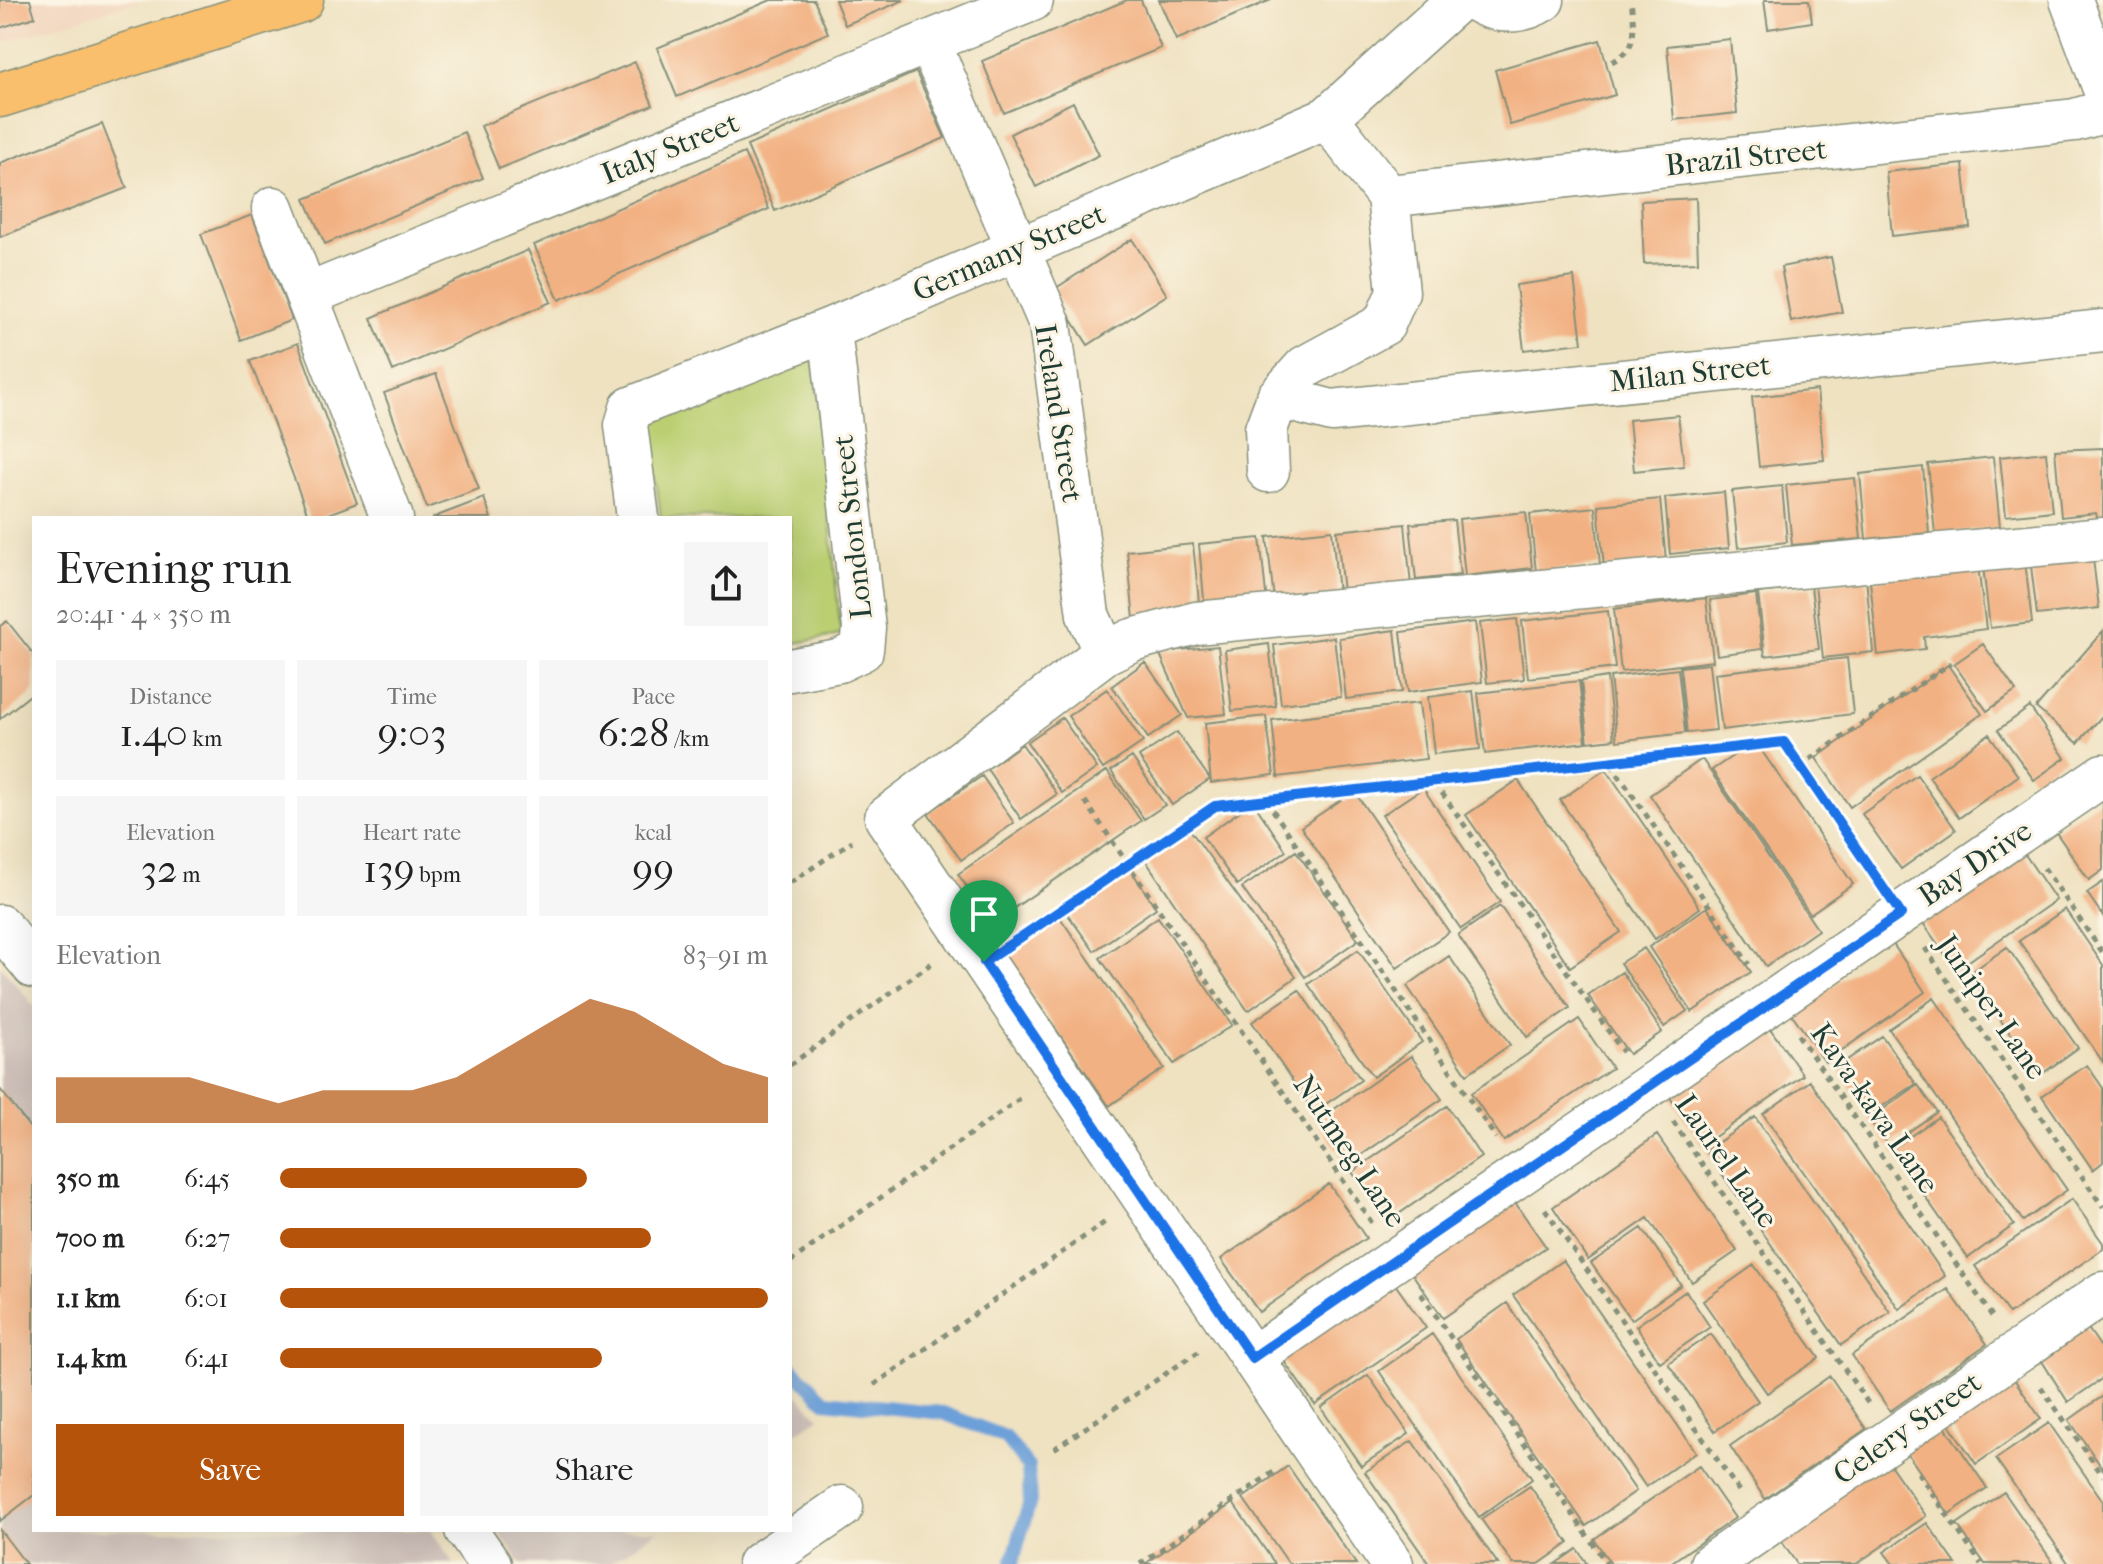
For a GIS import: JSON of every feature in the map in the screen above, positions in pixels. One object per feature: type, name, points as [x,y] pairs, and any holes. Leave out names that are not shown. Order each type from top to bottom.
[{"type":"main road","points":[[0,95],[301,0]]},
{"type":"street","name":"Italy Street","points":[[307,295],[1032,0]]},
{"type":"street","name":"Germany Street","points":[[638,516],[626,425],[631,408],[830,329],[1327,118],[1458,0]]},
{"type":"street","points":[[1475,0],[1508,11],[1523,9],[1543,0]]},
{"type":"street","points":[[2071,0],[2103,86]]},
{"type":"street","name":"Ireland Street","points":[[929,42],[1050,324],[1088,615],[1105,653]]},
{"type":"street","name":"Brazil Street","points":[[1388,196],[2075,120],[2103,112]]},
{"type":"street","points":[[1268,471],[1266,429],[1278,397],[1305,367],[1384,324],[1398,292],[1388,196],[1327,118]]},
{"type":"street","points":[[273,208],[391,516]]},
{"type":"street","name":"London Street","points":[[792,670],[839,661],[862,650],[864,628],[830,329]]},
{"type":"street","name":"Milan Street","points":[[1278,397],[1332,411],[2103,331]]},
{"type":"street","points":[[1392,1564],[886,818],[1105,653],[1132,640],[1196,623],[2103,539]]},
{"type":"street","name":"Bay Drive","points":[[1242,1343],[1397,1259],[2103,775]]},
{"type":"street","points":[[0,926],[32,965]]},
{"type":"street","name":"Celery Street","points":[[1711,1564],[2103,1293]]},
{"type":"street","points":[[759,1564],[842,1507]]},
{"type":"street","points":[[467,1532],[490,1564]]},
{"type":"path","points":[[1612,62],[1627,54],[1635,41],[1631,0]]},
{"type":"path","points":[[1800,766],[1951,663]]},
{"type":"path","name":"Juniper Lane","points":[[792,1064],[976,950],[1127,864],[1215,806],[1611,764],[1784,742],[2103,1207]]},
{"type":"path","name":"Kava-kava Lane","points":[[1611,764],[2103,1476]]},
{"type":"path","name":"Laurel Lane","points":[[1435,783],[1981,1564]]},
{"type":"path","name":"Nutmeg Lane","points":[[1085,801],[1607,1564]]},
{"type":"path","points":[[792,882],[886,818]]},
{"type":"path","points":[[2020,832],[2103,953]]},
{"type":"path","points":[[792,1261],[1058,1071]]},
{"type":"path","points":[[874,1385],[1143,1195]]},
{"type":"path","points":[[1054,1449],[1242,1343]]},
{"type":"path","points":[[1140,1564],[1312,1446]]},
{"type":"shaded area","points":[[0,0],[142,0],[0,43]]},
{"type":"shaded area","points":[[0,965],[32,1004],[32,1532],[431,1532],[454,1564],[0,1564]]},
{"type":"shaded area","points":[[792,1389],[819,1417],[792,1436]]},
{"type":"shaded area","points":[[498,1532],[655,1532],[609,1564],[521,1564]]},
{"type":"green space","points":[[814,359],[841,635],[792,644],[792,516],[661,516],[648,423]]},
{"type":"building","points":[[0,0],[30,0],[35,17],[0,28]]},
{"type":"building","points":[[771,0],[814,0],[828,33],[677,97],[657,48]]},
{"type":"building","points":[[835,0],[904,0],[845,25]]},
{"type":"building","points":[[1127,0],[1141,0],[1161,48],[1004,113],[982,61]]},
{"type":"building","points":[[1159,0],[1271,0],[1176,40]]},
{"type":"building","points":[[1764,0],[1809,0],[1812,22],[1768,29]]},
{"type":"building","points":[[1730,39],[1737,113],[1674,120],[1667,46]]},
{"type":"building","points":[[1600,40],[1615,95],[1510,125],[1495,70]]},
{"type":"building","points":[[635,62],[653,105],[499,169],[481,126]]},
{"type":"building","points":[[916,72],[945,138],[775,211],[747,146]]},
{"type":"building","points":[[1073,102],[1099,155],[1036,187],[1010,134]]},
{"type":"building","points":[[102,124],[127,188],[0,237],[0,163]]},
{"type":"building","points":[[464,132],[483,178],[325,244],[305,199]]},
{"type":"building","points":[[744,153],[769,209],[559,300],[534,245]]},
{"type":"building","points":[[1963,164],[1970,227],[1892,236],[1886,172]]},
{"type":"building","points":[[1696,198],[1698,262],[1644,264],[1641,201]]},
{"type":"building","points":[[252,215],[292,320],[241,340],[201,234]]},
{"type":"building","points":[[1132,239],[1167,295],[1088,345],[1053,290]]},
{"type":"building","points":[[528,250],[551,302],[393,371],[371,318]]},
{"type":"building","points":[[1831,257],[1842,312],[1791,322],[1781,267]]},
{"type":"building","points":[[1574,277],[1582,343],[1524,350],[1516,285]]},
{"type":"building","points":[[298,343],[357,503],[323,516],[308,516],[250,361]]},
{"type":"building","points":[[436,374],[479,489],[427,508],[384,393]]},
{"type":"building","points":[[1817,390],[1824,460],[1759,467],[1752,397]]},
{"type":"building","points":[[1678,415],[1684,466],[1634,471],[1629,420]]},
{"type":"building","points":[[2103,448],[2103,522],[2098,522],[2096,513],[2061,517],[2055,450]]},
{"type":"building","points":[[2046,452],[2052,511],[2006,516],[2000,457]]},
{"type":"building","points":[[1993,457],[2000,527],[1935,534],[1928,464]]},
{"type":"building","points":[[1923,467],[1929,533],[1866,539],[1860,474]]},
{"type":"building","points":[[1855,478],[1861,539],[1792,545],[1786,485]]},
{"type":"building","points":[[1782,486],[1787,542],[1738,548],[1732,491]]},
{"type":"building","points":[[1724,492],[1729,548],[1670,554],[1665,498]]},
{"type":"building","points":[[484,498],[490,516],[437,516]]},
{"type":"building","points":[[1660,499],[1666,561],[1604,568],[1598,505]]},
{"type":"building","points":[[1595,507],[1600,565],[1536,572],[1530,514]]},
{"type":"building","points":[[1526,512],[1532,568],[1465,576],[1459,519]]},
{"type":"building","points":[[1454,520],[1460,575],[1416,580],[1410,524]]},
{"type":"building","points":[[1405,524],[1411,586],[1343,593],[1337,531]]},
{"type":"building","points":[[1332,530],[1338,594],[1274,601],[1267,537]]},
{"type":"building","points":[[1260,538],[1267,603],[1205,610],[1199,544]]},
{"type":"building","points":[[1193,544],[1200,612],[1134,619],[1127,551]]},
{"type":"building","points":[[2092,551],[2099,608],[2037,615],[2030,558]]},
{"type":"building","points":[[2025,560],[2032,623],[1990,628],[1983,566]]},
{"type":"building","points":[[1978,566],[1986,629],[1924,637],[1925,649],[1878,655],[1870,581]]},
{"type":"building","points":[[1866,578],[1873,652],[1823,658],[1815,584]]},
{"type":"building","points":[[1811,587],[1819,649],[1765,656],[1758,593]]},
{"type":"building","points":[[1756,594],[1762,649],[1717,655],[1710,600]]},
{"type":"building","points":[[1706,598],[1713,661],[1621,672],[1614,609]]},
{"type":"building","points":[[1608,611],[1615,668],[1528,678],[1522,621]]},
{"type":"building","points":[[1517,619],[1524,679],[1487,683],[1480,623]]},
{"type":"building","points":[[7,621],[32,652],[32,694],[0,719],[0,626]]},
{"type":"building","points":[[1475,622],[1482,682],[1408,692],[1401,632]]},
{"type":"building","points":[[1395,630],[1402,692],[1346,699],[1339,638]]},
{"type":"building","points":[[2103,631],[2103,715],[2078,743],[2036,708]]},
{"type":"building","points":[[1334,637],[1341,697],[1281,704],[1274,645]]},
{"type":"building","points":[[1269,644],[1276,706],[1232,711],[1225,650]]},
{"type":"building","points":[[1983,644],[2016,691],[1987,711],[1954,664]]},
{"type":"building","points":[[1218,646],[1226,714],[1188,718],[1159,652]]},
{"type":"building","points":[[1847,658],[1853,714],[1722,730],[1715,673]]},
{"type":"building","points":[[1145,662],[1182,715],[1148,738],[1112,686]]},
{"type":"building","points":[[1709,664],[1716,730],[1687,733],[1680,667]]},
{"type":"building","points":[[1948,665],[1982,714],[1850,807],[1816,758]]},
{"type":"building","points":[[1678,669],[1685,733],[1617,741],[1610,677]]},
{"type":"building","points":[[1607,677],[1614,739],[1588,742],[1581,681]]},
{"type":"building","points":[[1579,681],[1586,742],[1485,754],[1478,693]]},
{"type":"building","points":[[1107,689],[1143,742],[1103,769],[1068,716]]},
{"type":"building","points":[[1473,691],[1480,749],[1434,754],[1428,697]]},
{"type":"building","points":[[1419,703],[1426,759],[1278,777],[1272,720]]},
{"type":"building","points":[[2030,707],[2065,758],[2034,780],[1998,730]]},
{"type":"building","points":[[1266,716],[1274,775],[1211,783],[1205,723]]},
{"type":"building","points":[[1062,718],[1097,768],[1062,793],[1027,742]]},
{"type":"building","points":[[1177,732],[1210,779],[1172,805],[1139,757]]},
{"type":"building","points":[[1989,734],[2018,776],[1959,818],[1929,777]]},
{"type":"building","points":[[1755,741],[1853,884],[1810,914],[1712,770]]},
{"type":"building","points":[[1022,744],[1057,794],[1021,819],[987,769]]},
{"type":"building","points":[[1132,757],[1165,805],[1144,819],[1111,771]]},
{"type":"building","points":[[1702,759],[1818,930],[1766,966],[1650,795]]},
{"type":"building","points":[[1606,769],[1700,908],[1655,939],[1560,800]]},
{"type":"building","points":[[1107,771],[1141,821],[992,923],[958,874]]},
{"type":"building","points":[[1917,775],[1956,830],[1901,869],[1862,814]]},
{"type":"building","points":[[982,776],[1014,823],[961,860],[928,813]]},
{"type":"building","points":[[1518,780],[1621,932],[1570,967],[1466,815]]},
{"type":"building","points":[[1423,788],[1500,902],[1461,929],[1382,815]]},
{"type":"building","points":[[1354,791],[1449,932],[1397,968],[1301,827]]},
{"type":"building","points":[[2103,798],[2103,870],[2089,880],[2055,831]]},
{"type":"building","points":[[1253,802],[1286,851],[1237,885],[1203,837]]},
{"type":"building","points":[[1188,827],[1296,977],[1248,1011],[1144,858]]},
{"type":"building","points":[[1296,851],[1358,940],[1305,977],[1242,888]]},
{"type":"building","points":[[2024,853],[2056,900],[1956,970],[1923,923]]},
{"type":"building","points":[[1129,867],[1156,908],[1094,951],[1066,912]]},
{"type":"building","points":[[2103,882],[2103,916],[2087,893]]},
{"type":"building","points":[[1500,906],[1570,1008],[1527,1037],[1458,935]]},
{"type":"building","points":[[1707,907],[1751,972],[1692,1012],[1649,947]]},
{"type":"building","points":[[2065,909],[2103,965],[2103,1062],[2019,941]]},
{"type":"building","points":[[1059,916],[1164,1068],[1109,1106],[1004,954]]},
{"type":"building","points":[[1158,917],[1232,1025],[1174,1064],[1100,958]]},
{"type":"building","points":[[1893,944],[1925,992],[1825,1062],[1792,1014]]},
{"type":"building","points":[[2007,947],[2078,1048],[2039,1076],[1969,974]]},
{"type":"building","points":[[1644,948],[1687,1011],[1664,1027],[1620,963]]},
{"type":"building","points":[[1358,950],[1422,1042],[1373,1077],[1308,984]]},
{"type":"building","points":[[1449,956],[1510,1045],[1467,1074],[1407,986]]},
{"type":"building","points":[[1622,972],[1662,1032],[1629,1054],[1588,995]]},
{"type":"building","points":[[1299,990],[1361,1080],[1314,1112],[1252,1022]]},
{"type":"building","points":[[1934,998],[2067,1190],[2023,1221],[1889,1029]]},
{"type":"building","points":[[1579,1019],[1612,1068],[1504,1141],[1471,1093]]},
{"type":"building","points":[[1764,1020],[1803,1075],[1703,1145],[1664,1089]]},
{"type":"building","points":[[1882,1036],[1916,1084],[1869,1115],[1837,1067]]},
{"type":"building","points":[[1411,1056],[1442,1099],[1347,1165],[1317,1121]]},
{"type":"building","points":[[2087,1065],[2103,1088],[2103,1162],[2093,1170],[2042,1096]]},
{"type":"building","points":[[1810,1081],[1945,1276],[1899,1309],[1763,1114]]},
{"type":"building","points":[[1918,1085],[1937,1112],[1888,1146],[1869,1119]]},
{"type":"building","points":[[0,1089],[32,1130],[32,1497],[0,1521]]},
{"type":"building","points":[[1447,1106],[1481,1157],[1387,1222],[1352,1172]]},
{"type":"building","points":[[1755,1117],[1890,1312],[1841,1345],[1706,1151]]},
{"type":"building","points":[[1938,1117],[2014,1225],[1968,1258],[1892,1149]]},
{"type":"building","points":[[1657,1135],[1737,1251],[1692,1282],[1648,1218],[1588,1260],[1553,1207]]},
{"type":"building","points":[[1329,1184],[1366,1238],[1259,1312],[1221,1259]]},
{"type":"building","points":[[1505,1188],[1546,1247],[1443,1318],[1402,1259]]},
{"type":"building","points":[[2072,1199],[2103,1243],[2103,1249],[2009,1314],[1975,1266]]},
{"type":"building","points":[[1642,1228],[1681,1285],[1631,1320],[1591,1263]]},
{"type":"building","points":[[1563,1260],[1696,1452],[1646,1487],[1513,1295]]},
{"type":"building","points":[[1754,1265],[1819,1358],[1767,1393],[1703,1301]]},
{"type":"building","points":[[1385,1270],[1426,1328],[1315,1405],[1274,1347]]},
{"type":"building","points":[[1948,1289],[1987,1344],[1890,1411],[1852,1355]]},
{"type":"building","points":[[1686,1291],[1710,1327],[1660,1362],[1636,1326]]},
{"type":"building","points":[[1507,1303],[1636,1491],[1586,1526],[1456,1339]]},
{"type":"building","points":[[2080,1317],[2103,1350],[2103,1378],[2068,1402],[2033,1347]]},
{"type":"building","points":[[1432,1334],[1532,1479],[1479,1517],[1379,1371]]},
{"type":"building","points":[[1711,1334],[1758,1401],[1715,1431],[1668,1363]]},
{"type":"building","points":[[2010,1373],[2041,1419],[1976,1464],[1945,1418]]},
{"type":"building","points":[[1368,1375],[1409,1434],[1361,1466],[1321,1408]]},
{"type":"building","points":[[1830,1376],[1866,1429],[1765,1499],[1730,1446]]},
{"type":"building","points":[[2103,1396],[2103,1469],[2069,1420]]},
{"type":"building","points":[[1941,1421],[1987,1488],[1949,1514],[1903,1447]]},
{"type":"building","points":[[2049,1423],[2103,1501],[2103,1564],[2069,1564],[1996,1459]]},
{"type":"building","points":[[1412,1441],[1498,1564],[1429,1564],[1365,1472]]},
{"type":"building","points":[[1884,1456],[1926,1516],[1856,1564],[1797,1564],[1775,1532]]},
{"type":"building","points":[[1288,1466],[1356,1564],[1289,1564],[1243,1498]]},
{"type":"building","points":[[1699,1466],[1735,1518],[1669,1564],[1611,1564],[1594,1539]]},
{"type":"building","points":[[1530,1486],[1569,1543],[1539,1564],[1513,1564],[1481,1519]]},
{"type":"building","points":[[2004,1492],[2054,1564],[1985,1564],[1957,1524]]},
{"type":"building","points":[[1233,1503],[1275,1564],[1145,1564]]},
{"type":"building","points":[[1927,1523],[1956,1564],[1893,1564],[1884,1552]]},
{"type":"building","points":[[0,1530],[26,1564],[0,1564]]},
{"type":"building","points":[[1577,1549],[1587,1564],[1555,1564]]},
{"type":"waterway","points":[[792,1368],[825,1401],[943,1413],[1005,1437],[1028,1467],[1030,1501],[1012,1564]]},
{"type":"route","points":[[1784,742],[1901,914],[1252,1358],[984,962],[1215,806],[1611,764],[1784,742]]}]
